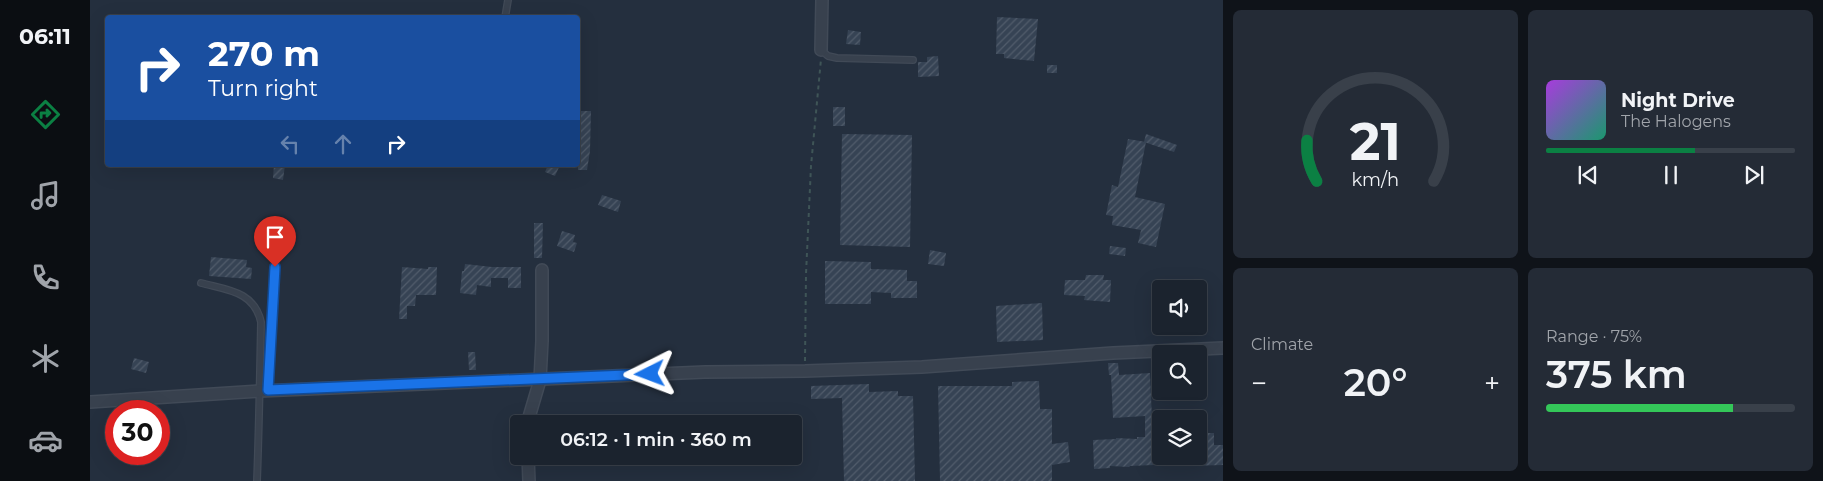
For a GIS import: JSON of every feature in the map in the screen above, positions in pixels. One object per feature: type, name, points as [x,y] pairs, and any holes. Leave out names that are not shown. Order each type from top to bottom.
[{"type":"street","points":[[821,50],[822,0]]},
{"type":"street","points":[[530,415],[540,380],[542,270]]},
{"type":"street","points":[[90,402],[264,390],[705,372],[922,367],[1113,353],[1223,348]]},
{"type":"street","points":[[528,465],[529,481]]},
{"type":"lane","points":[[506,15],[508,0]]},
{"type":"lane","points":[[821,50],[828,56],[838,58],[913,60]]},
{"type":"lane","points":[[257,481],[258,418],[264,390],[277,230]]},
{"type":"lane","points":[[201,283],[242,296],[248,299],[256,309],[261,322],[264,390]]},
{"type":"path","points":[[805,371],[806,274],[811,166],[821,50]]},
{"type":"building","points":[[997,17],[1038,19],[1034,61],[1004,58],[1004,54],[996,54]]},
{"type":"building","points":[[848,30],[861,32],[860,45],[846,44]]},
{"type":"building","points":[[938,56],[939,76],[918,77],[918,62],[927,62],[927,57]]},
{"type":"building","points":[[1047,65],[1057,65],[1057,73],[1047,73]]},
{"type":"building","points":[[833,107],[845,107],[845,126],[833,126]]},
{"type":"building","points":[[581,111],[591,111],[590,151],[587,170],[578,170]]},
{"type":"building","points":[[842,134],[912,135],[910,247],[840,245]]},
{"type":"building","points":[[1146,134],[1177,145],[1174,152],[1144,142]]},
{"type":"building","points":[[1128,139],[1146,142],[1135,197],[1165,204],[1156,247],[1138,243],[1141,230],[1112,225],[1113,216],[1106,215],[1112,185],[1118,187]]},
{"type":"building","points":[[274,167],[285,167],[283,180],[273,178]]},
{"type":"building","points":[[547,167],[559,167],[555,176],[545,172]]},
{"type":"building","points":[[602,195],[621,201],[618,212],[598,205]]},
{"type":"building","points":[[534,223],[543,223],[542,258],[534,258]]},
{"type":"building","points":[[562,231],[575,235],[573,242],[577,243],[574,252],[557,246]]},
{"type":"building","points":[[1110,246],[1126,248],[1125,256],[1109,254]]},
{"type":"building","points":[[930,250],[946,253],[944,266],[928,264]]},
{"type":"building","points":[[211,257],[247,260],[246,267],[252,268],[251,279],[209,276]]},
{"type":"building","points":[[825,261],[871,262],[871,269],[907,270],[907,281],[917,281],[917,298],[891,298],[891,293],[871,292],[871,304],[825,304]]},
{"type":"building","points":[[465,264],[492,267],[521,267],[521,288],[508,288],[508,278],[491,278],[491,287],[477,285],[476,295],[460,293],[462,271],[464,271]]},
{"type":"building","points":[[402,267],[428,269],[428,267],[437,267],[436,295],[416,295],[415,306],[407,306],[407,319],[399,319]]},
{"type":"building","points":[[1086,275],[1104,275],[1103,280],[1111,280],[1110,302],[1084,300],[1085,296],[1064,295],[1065,280],[1085,280]]},
{"type":"building","points":[[1042,303],[1043,340],[997,342],[996,306]]},
{"type":"building","points":[[468,352],[475,352],[476,370],[469,370]]},
{"type":"building","points":[[134,358],[149,362],[146,373],[131,369]]},
{"type":"building","points":[[1108,363],[1118,363],[1119,375],[1150,373],[1152,465],[1154,465],[1110,466],[1110,468],[1094,469],[1093,440],[1137,439],[1137,437],[1145,437],[1145,416],[1113,418],[1111,375],[1109,375]]},
{"type":"building","points":[[1039,381],[1040,409],[1052,409],[1052,444],[1068,442],[1070,462],[1052,465],[1052,481],[940,481],[938,386],[1012,386],[1012,382]]},
{"type":"building","points":[[869,384],[869,392],[898,391],[898,396],[913,396],[915,481],[844,481],[842,398],[811,399],[811,386]]},
{"type":"building","points":[[1207,433],[1214,433],[1214,445],[1223,445],[1223,465],[1189,466],[1207,465]]},
{"type":"route","points":[[275,267],[268,390],[650,374]]}]
